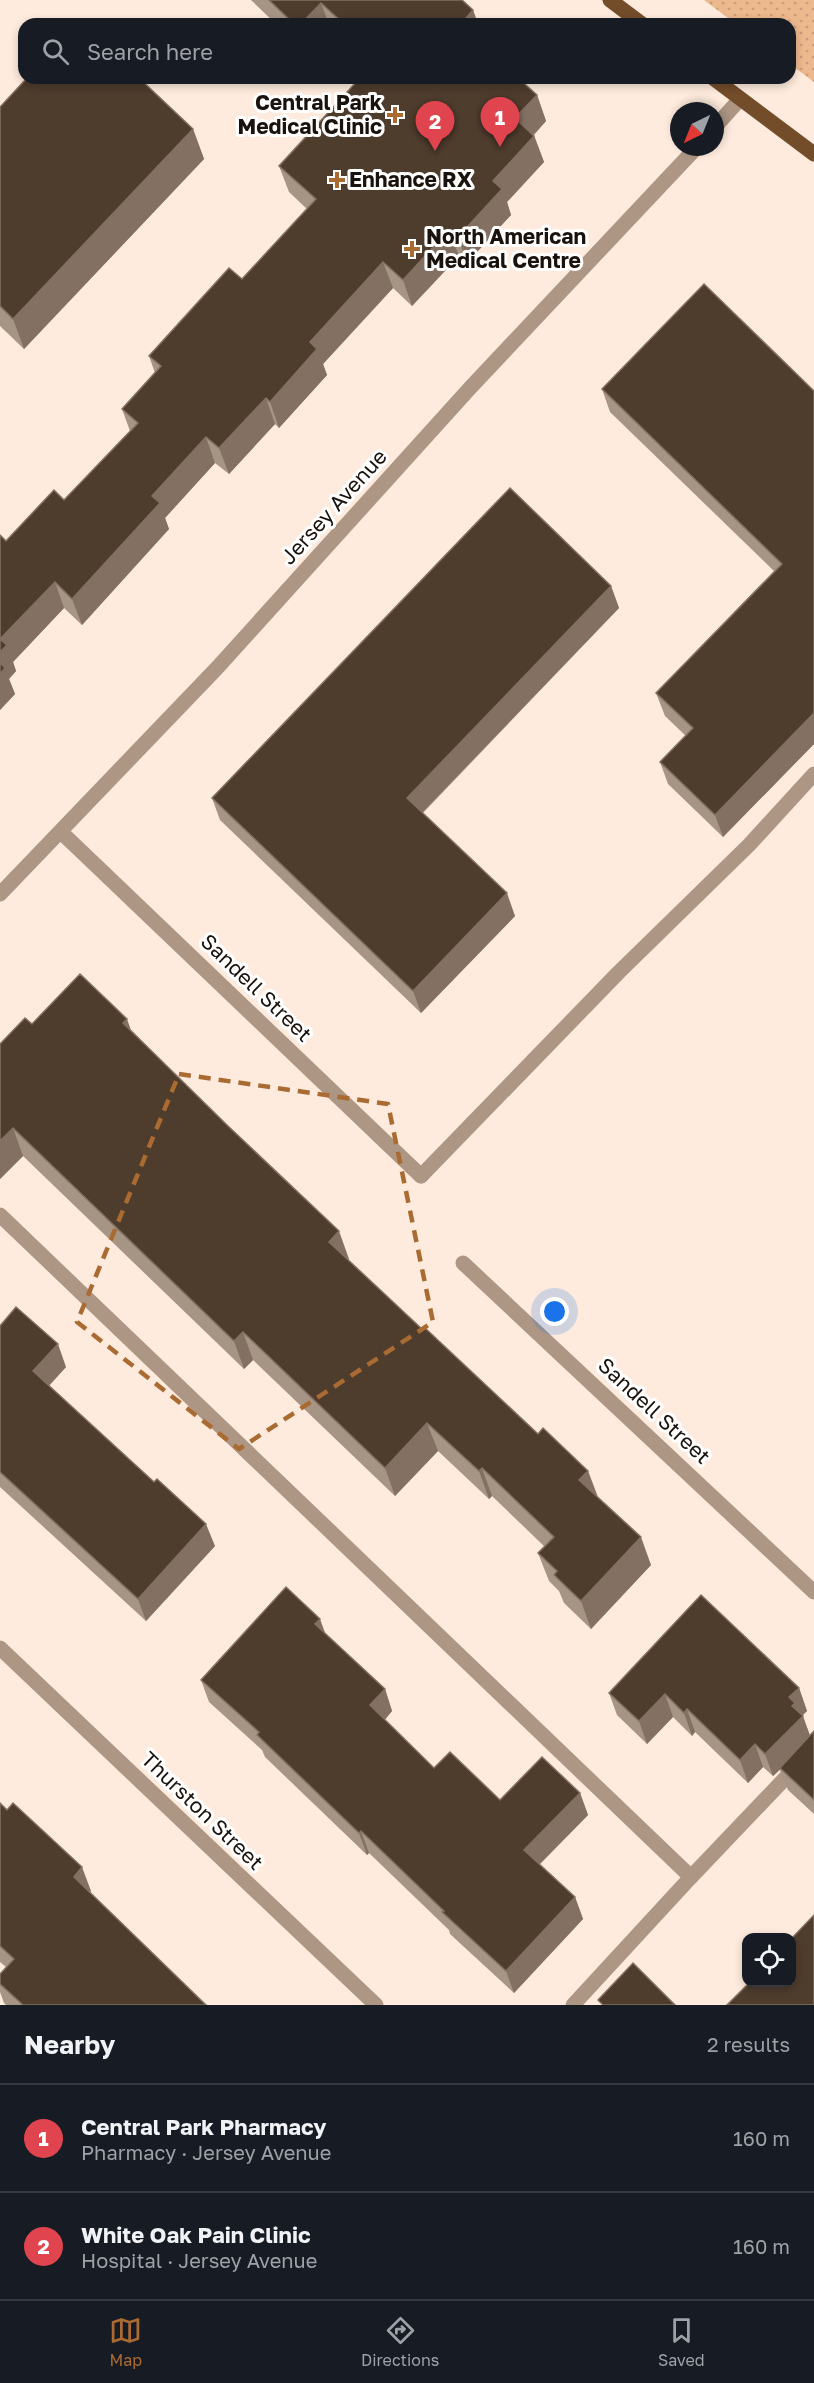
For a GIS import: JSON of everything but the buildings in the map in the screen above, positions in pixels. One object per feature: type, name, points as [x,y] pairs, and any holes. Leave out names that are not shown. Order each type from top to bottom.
[{"type":"main road","points":[[610,0],[634,18]]},
{"type":"main road","points":[[721,84],[814,154]]},
{"type":"street","points":[[724,117],[740,99]]},
{"type":"street","name":"Jersey Avenue","points":[[0,894],[217,668],[470,388],[689,156]]},
{"type":"street","name":"Sandell Street","points":[[61,832],[421,1176],[619,972],[749,845],[814,774]]},
{"type":"street","points":[[0,1215],[691,1877]]},
{"type":"street","name":"Sandell Street","points":[[463,1263],[814,1592]]},
{"type":"street","name":"Thurston Street","points":[[0,1648],[376,2005]]},
{"type":"street","points":[[573,2005],[814,1748]]},
{"type":"highlighted area","points":[[179,1074],[388,1104],[433,1322],[239,1449],[77,1322]]},
{"type":"shaded area","points":[[704,0],[814,0],[814,82],[796,68],[796,18],[728,18]]},
{"type":"place","name":"Central Park Medical Clinic","points":[[395,115]]},
{"type":"place","name":"Central Park Pharmacy","points":[[500,147]]},
{"type":"place","name":"White Oak Pain Clinic","points":[[435,151]]},
{"type":"place","name":"Enhance RX","points":[[337,180]]},
{"type":"place","name":"North American Medical Centre","points":[[412,249]]}]
